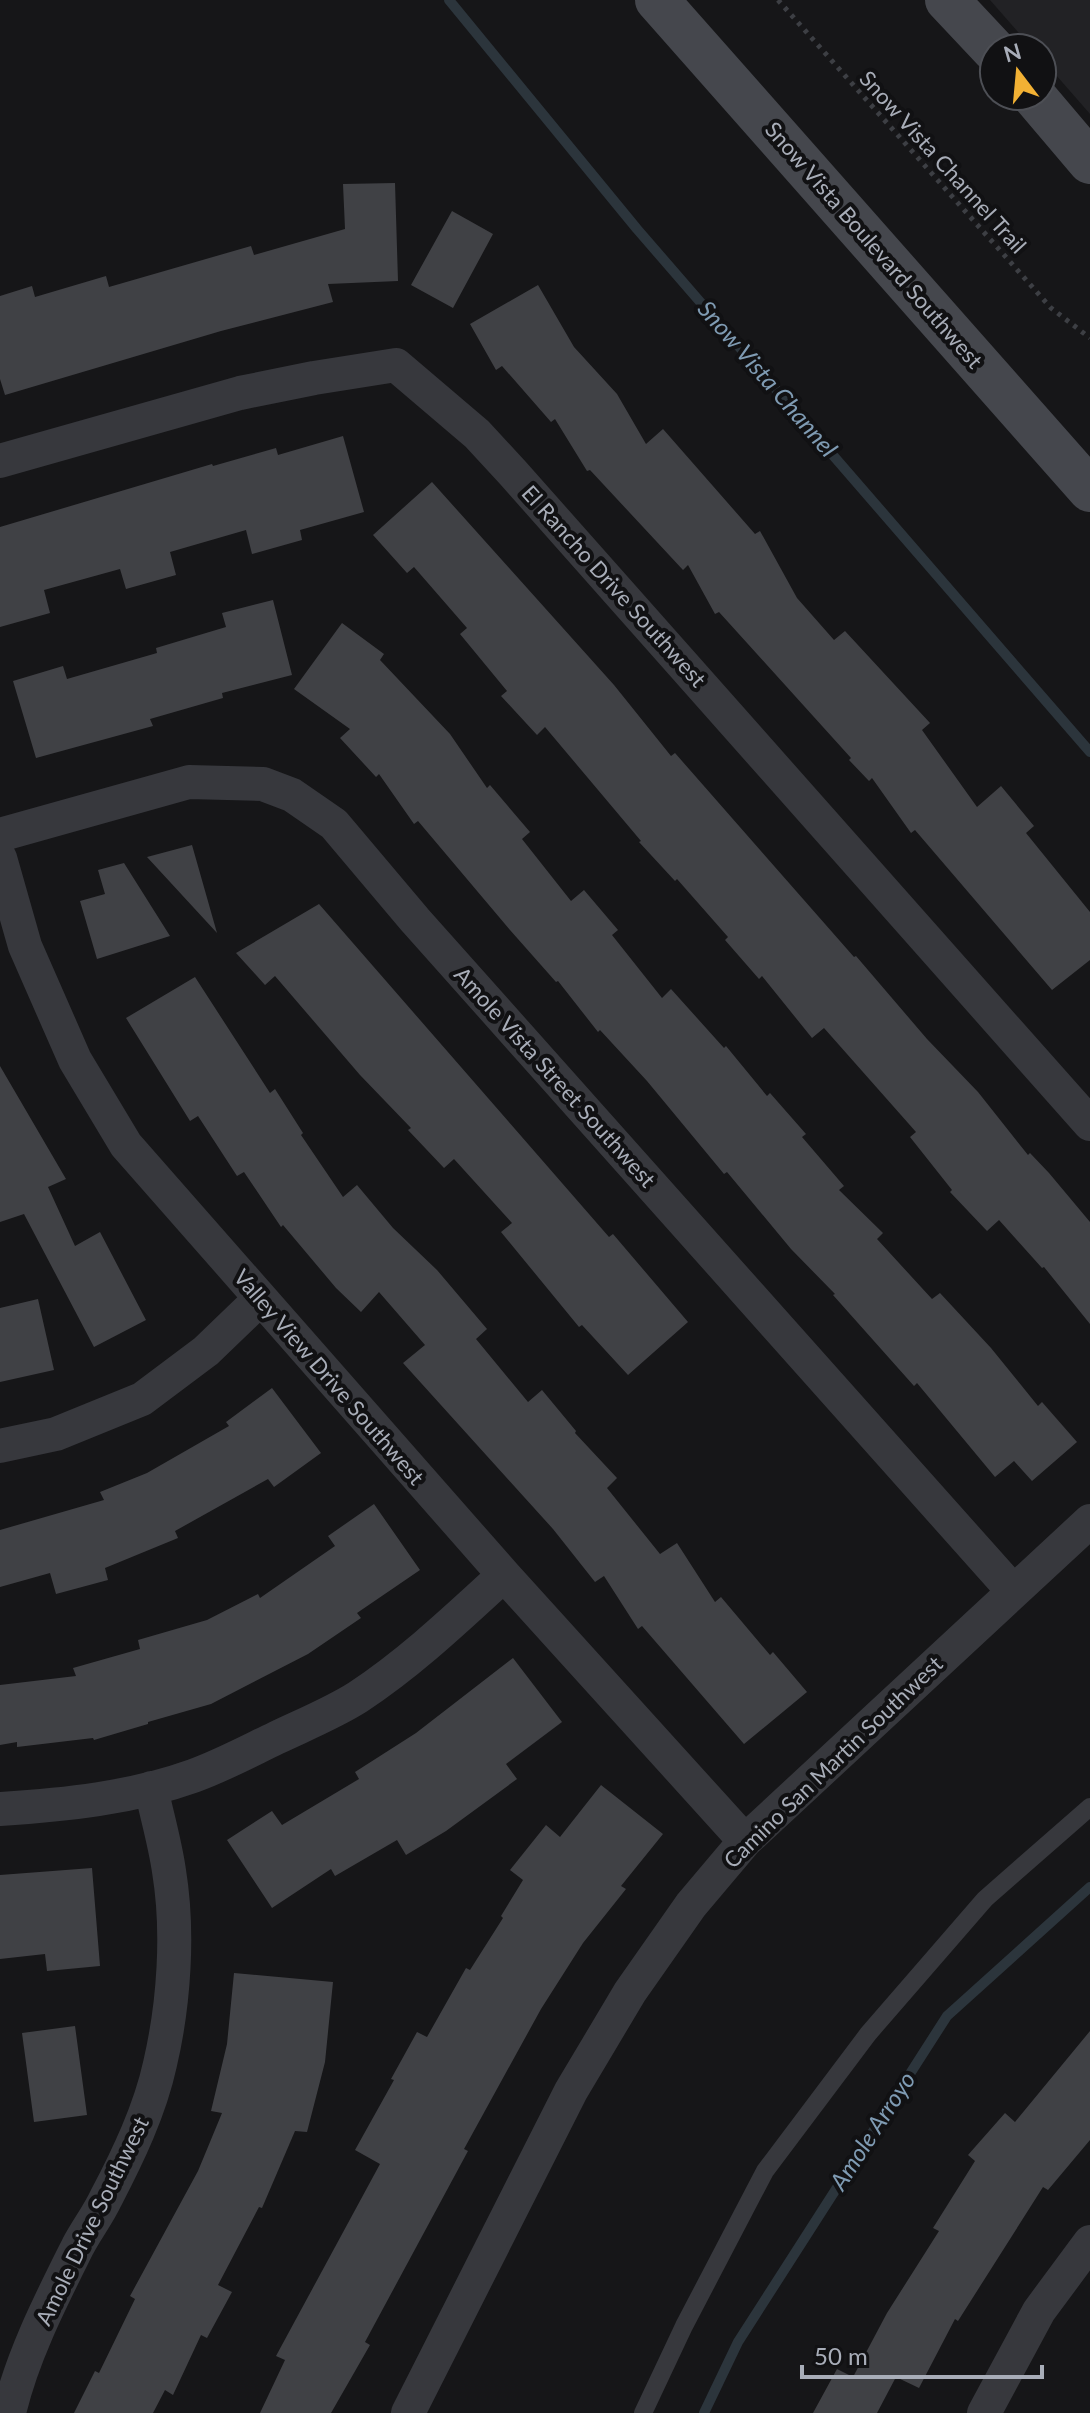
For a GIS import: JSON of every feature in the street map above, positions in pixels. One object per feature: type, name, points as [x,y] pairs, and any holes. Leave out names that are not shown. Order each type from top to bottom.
[{"type":"main road","name":"Snow Vista Boulevard Southwest","points":[[657,0],[1090,490]]},
{"type":"main road","points":[[947,0],[978,33]]},
{"type":"main road","points":[[1048,112],[1090,162]]},
{"type":"street","name":"El Rancho Drive Southwest","points":[[0,461],[240,393],[396,365],[477,434],[513,473],[1090,1124]]},
{"type":"street","name":"Amole Vista Street Southwest","points":[[0,835],[189,782],[263,784],[311,806],[334,824],[415,920],[1013,1591]]},
{"type":"street","name":"Valley View Drive Southwest","points":[[0,858],[25,946],[75,1060],[126,1145],[504,1575],[745,1841]]},
{"type":"street","points":[[0,1446],[56,1434],[142,1399],[206,1351],[260,1299]]},
{"type":"street","name":"Camino San Martin Southwest","points":[[408,2413],[586,2066],[630,1992],[691,1905],[745,1841],[1090,1521]]},
{"type":"street","points":[[0,1809],[56,1806],[151,1788],[194,1776],[356,1699],[444,1630],[504,1575]]},
{"type":"street","name":"Amole Drive Southwest","points":[[9,2413],[13,2393],[41,2325],[79,2244],[105,2200],[138,2132],[160,2064],[171,1989],[173,1924],[170,1872],[151,1788]]},
{"type":"street","points":[[984,2413],[1039,2311],[1090,2242]]},
{"type":"lane","points":[[643,2413],[684,2326],[765,2171],[868,2034],[985,1899],[1090,1807]]},
{"type":"path","name":"Snow Vista Channel Trail","points":[[778,0],[1051,308],[1090,338]]},
{"type":"shaded area","points":[[990,0],[1090,0],[1090,114],[1058,77],[1058,32],[1018,32]]},
{"type":"building","points":[[395,183],[398,281],[328,284],[333,302],[221,331],[5,395],[0,379],[0,296],[32,286],[35,297],[106,276],[109,287],[251,246],[254,255],[345,229],[343,184]]},
{"type":"building","points":[[452,211],[493,234],[453,308],[411,285]]},
{"type":"building","points":[[538,285],[574,347],[617,394],[646,444],[663,429],[755,534],[760,531],[797,598],[834,640],[845,631],[930,723],[922,730],[977,807],[1001,786],[1034,826],[1026,833],[1090,912],[1090,960],[1052,990],[915,830],[911,833],[872,778],[869,781],[849,760],[851,758],[719,612],[715,614],[688,565],[683,570],[590,470],[587,471],[555,419],[551,422],[502,366],[496,370],[470,324]]},
{"type":"building","points":[[343,436],[364,512],[300,530],[302,540],[252,554],[246,530],[170,552],[176,575],[126,589],[120,569],[44,590],[50,613],[0,627],[0,527],[212,464],[276,448],[278,455]]},
{"type":"building","points":[[432,482],[614,685],[671,756],[675,753],[1090,1222],[1090,1324],[1044,1267],[999,1220],[987,1231],[950,1192],[952,1190],[910,1137],[916,1132],[824,1028],[812,1038],[762,976],[759,979],[725,940],[728,937],[677,879],[675,881],[639,842],[545,727],[537,735],[501,696],[507,691],[460,634],[467,628],[414,567],[407,573],[373,535]]},
{"type":"building","points":[[273,600],[292,675],[222,693],[223,698],[150,719],[153,726],[36,758],[13,681],[63,666],[67,679],[157,653],[156,648],[226,627],[222,613]]},
{"type":"building","points":[[342,623],[384,654],[380,660],[450,734],[487,788],[490,785],[530,832],[522,839],[571,901],[584,890],[618,930],[612,935],[662,998],[671,989],[724,1048],[726,1046],[767,1096],[770,1093],[806,1134],[802,1137],[844,1186],[839,1190],[883,1233],[877,1239],[932,1299],[940,1293],[991,1348],[1038,1406],[1042,1402],[1077,1442],[1032,1481],[1014,1461],[995,1477],[917,1383],[914,1386],[835,1294],[791,1249],[727,1172],[724,1174],[647,1081],[600,1030],[598,1032],[558,981],[510,930],[418,821],[414,824],[379,774],[376,777],[340,738],[350,729],[294,689]]},
{"type":"building","points":[[192,845],[217,933],[147,857]]},
{"type":"building","points":[[124,863],[170,936],[97,959],[80,901],[105,894],[98,870]]},
{"type":"building","points":[[319,904],[609,1237],[613,1234],[688,1322],[628,1375],[582,1325],[579,1327],[501,1232],[512,1223],[454,1159],[444,1168],[275,976],[265,985],[236,953]]},
{"type":"building","points":[[195,977],[270,1093],[275,1089],[303,1133],[301,1135],[343,1197],[357,1185],[393,1228],[437,1270],[487,1329],[476,1339],[528,1402],[542,1390],[575,1433],[617,1478],[607,1488],[660,1554],[677,1543],[715,1602],[721,1597],[770,1655],[773,1652],[807,1692],[744,1744],[642,1626],[638,1629],[604,1576],[595,1582],[553,1529],[403,1363],[425,1345],[379,1292],[361,1312],[336,1288],[283,1225],[281,1227],[244,1172],[237,1176],[198,1116],[190,1121],[126,1018]]},
{"type":"building","points":[[0,1066],[66,1179],[48,1187],[75,1246],[100,1232],[146,1320],[94,1347],[24,1214],[0,1222]]},
{"type":"building","points":[[38,1299],[54,1370],[0,1382],[0,1308]]},
{"type":"building","points":[[272,1388],[321,1453],[274,1487],[268,1479],[175,1531],[178,1538],[105,1568],[108,1580],[56,1594],[50,1573],[0,1587],[0,1530],[104,1500],[100,1492],[147,1473],[229,1426],[226,1422]]},
{"type":"building","points":[[374,1504],[420,1570],[357,1613],[361,1618],[308,1654],[211,1704],[94,1740],[17,1747],[17,1742],[0,1745],[0,1685],[76,1676],[73,1668],[140,1649],[138,1640],[207,1620],[258,1594],[260,1598],[335,1546],[328,1536]]},
{"type":"building","points":[[513,1658],[562,1722],[506,1764],[517,1779],[446,1831],[406,1855],[397,1840],[335,1876],[331,1869],[272,1908],[227,1840],[272,1811],[282,1825],[359,1779],[355,1772],[416,1733]]},
{"type":"building","points":[[601,1785],[663,1834],[621,1886],[626,1889],[583,1943],[541,2009],[464,2149],[468,2151],[365,2342],[370,2345],[331,2413],[260,2413],[285,2360],[276,2356],[380,2164],[355,2150],[394,2080],[391,2079],[417,2032],[427,2037],[466,1968],[470,1970],[503,1918],[501,1916],[523,1880],[510,1870],[546,1825],[560,1837]]},
{"type":"building","points":[[92,1868],[100,1966],[47,1971],[45,1954],[0,1959],[0,1875]]},
{"type":"building","points":[[234,1973],[333,1982],[325,2062],[307,2132],[295,2131],[262,2208],[259,2207],[218,2285],[232,2292],[207,2338],[201,2335],[173,2395],[165,2390],[153,2413],[74,2413],[95,2371],[99,2373],[135,2299],[130,2296],[198,2171],[222,2113],[211,2111],[227,2044]]},
{"type":"building","points":[[75,2026],[87,2115],[34,2122],[22,2033]]},
{"type":"building","points":[[1090,2031],[1090,2140],[1048,2190],[1043,2187],[958,2321],[955,2319],[919,2388],[896,2377],[877,2413],[813,2413],[837,2369],[853,2377],[887,2313],[939,2231],[933,2228],[975,2161],[968,2155],[1005,2113],[1015,2122]]},
{"type":"waterway","name":"Snow Vista Channel","points":[[449,0],[637,229],[1090,752]]},
{"type":"waterway","name":"Amole Arroyo","points":[[704,2413],[738,2342],[947,2016],[1090,1887]]}]
